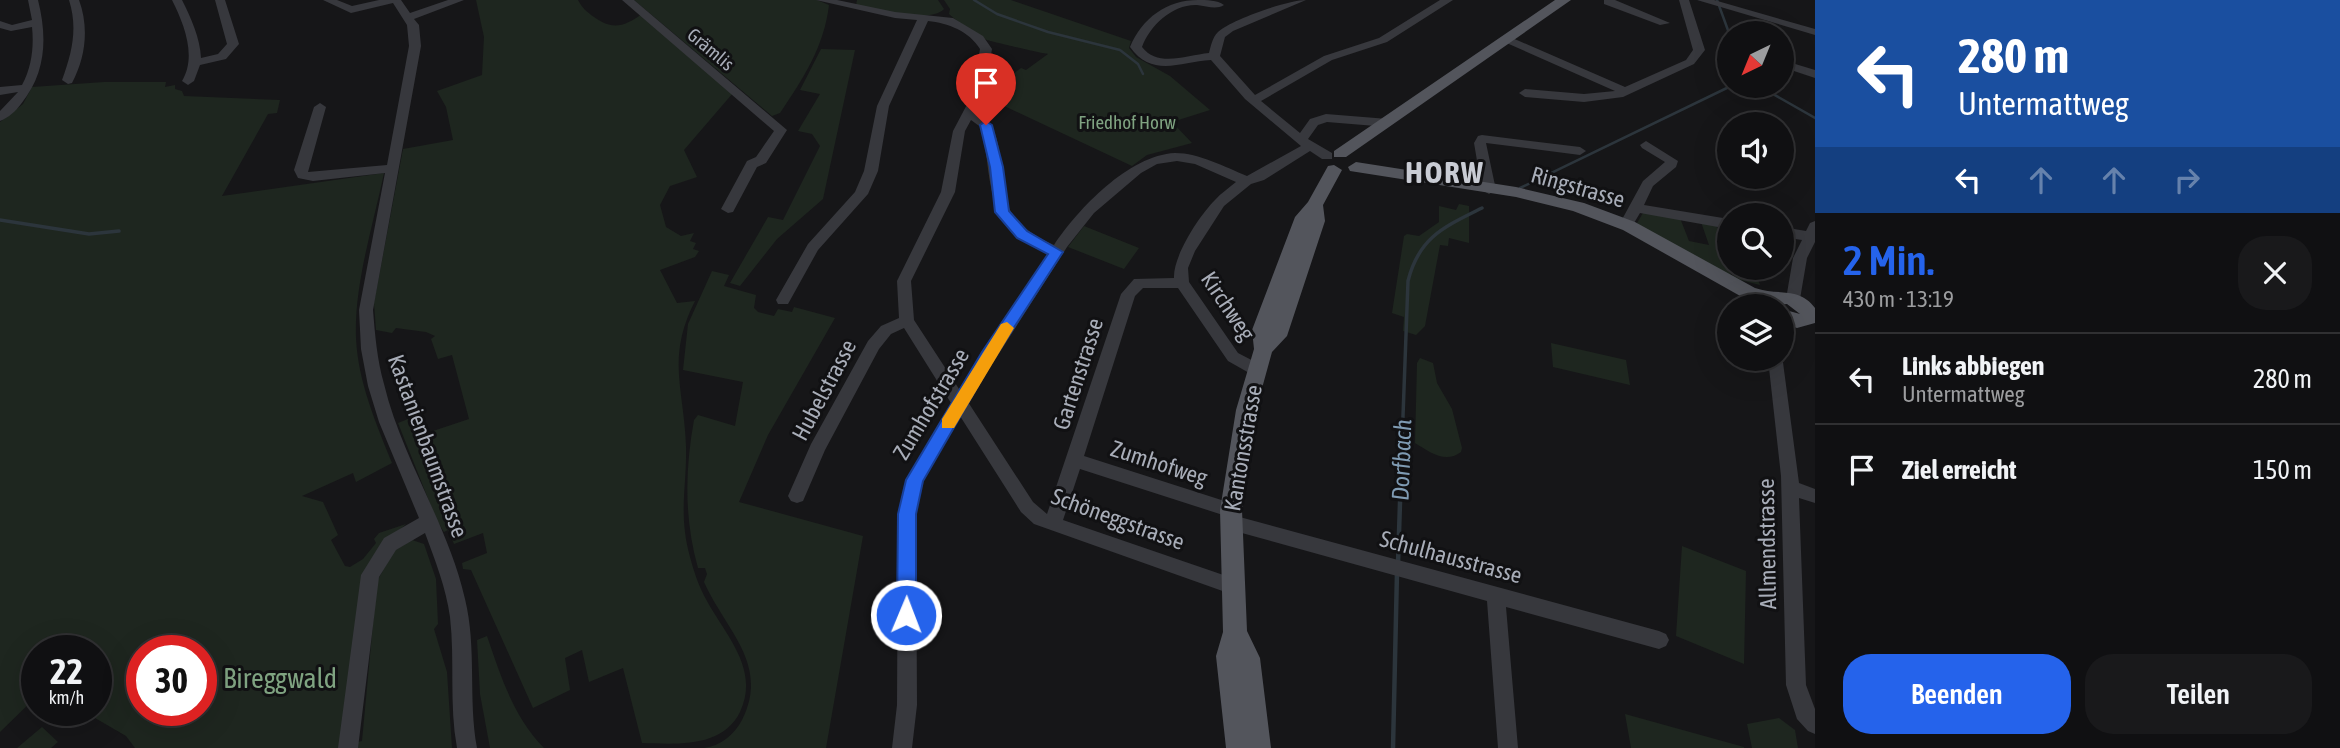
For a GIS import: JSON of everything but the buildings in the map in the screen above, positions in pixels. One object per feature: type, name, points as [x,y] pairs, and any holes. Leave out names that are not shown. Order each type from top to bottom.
[{"type":"main road","name":"Kantonsstrasse","points":[[1239,748],[1228,656],[1235,632],[1231,586],[1231,516],[1235,468],[1263,349],[1278,336],[1317,221],[1315,205],[1334,160],[1564,0]]},
{"type":"main road","points":[[1334,160],[1348,172],[1356,167]]},
{"type":"main road","name":"Ringstrasse","points":[[1356,167],[1557,202],[1626,225],[1744,294]]},
{"type":"main road","points":[[1794,300],[1804,306],[1812,317],[1803,321],[1794,318]]},
{"type":"main road","name":"Kantonsstrasse","points":[[1235,632],[1248,657],[1258,748]]},
{"type":"street","points":[[0,117],[26,88],[38,58],[39,22],[33,0]]},
{"type":"street","points":[[68,80],[79,45],[80,22],[74,0]]},
{"type":"street","points":[[177,0],[188,24],[194,63],[193,75],[188,81]]},
{"type":"street","points":[[194,63],[222,57],[233,44],[220,0]]},
{"type":"street","points":[[328,0],[351,10],[394,0]]},
{"type":"street","name":"Kastanienbaumstrasse","points":[[394,0],[414,25],[415,46],[366,310],[366,341],[377,394],[456,600],[467,748]]},
{"type":"street","points":[[409,17],[459,0]]},
{"type":"street","name":"Grämlis","points":[[628,0],[781,130],[761,160],[752,164],[728,209]]},
{"type":"street","points":[[1301,0],[1224,32],[1216,44],[1214,56],[1232,80],[1305,144],[1334,160]]},
{"type":"street","points":[[1256,99],[1328,58],[1383,40],[1448,0]]},
{"type":"street","points":[[1610,0],[1608,2],[1664,23]]},
{"type":"street","points":[[1525,93],[1610,96],[1697,57],[1698,42],[1684,0]]},
{"type":"street","points":[[783,300],[813,247],[862,194],[871,171],[883,106],[925,18],[827,2]]},
{"type":"street","points":[[1214,56],[1162,62],[1145,58],[1136,47],[1147,28],[1173,8],[1192,2],[1219,5]]},
{"type":"street","points":[[1714,4],[1815,32]]},
{"type":"street","name":"Schöneggstrasse","points":[[925,18],[943,18],[958,24],[983,43],[986,53],[981,82],[970,114],[959,131],[948,192],[904,281],[907,321],[1027,508],[1040,519],[1231,586]]},
{"type":"street","points":[[0,24],[11,28],[39,22]]},
{"type":"street","points":[[1506,39],[1625,91]]},
{"type":"street","points":[[1794,66],[1815,74]]},
{"type":"street","points":[[0,91],[26,88]]},
{"type":"street","points":[[320,107],[301,170],[303,175],[313,177],[392,168]]},
{"type":"street","points":[[970,114],[983,121],[988,128],[1002,212],[1022,234],[1056,252]]},
{"type":"street","name":"Kirchweg","points":[[1257,370],[1233,357],[1182,283],[1181,268],[1188,250],[1212,211],[1246,181],[1259,177],[1305,144],[1314,122],[1326,118],[1388,123]]},
{"type":"street","points":[[1489,190],[1480,143],[1482,139],[1580,151]]},
{"type":"street","points":[[1626,225],[1638,208],[1645,183],[1672,161],[1646,145]]},
{"type":"street","name":"Zumhofstrasse","points":[[902,748],[907,705],[907,514],[915,480],[988,356],[1056,252],[1098,201],[1136,170],[1154,160],[1188,158],[1246,181]]},
{"type":"street","points":[[1638,208],[1717,222]]},
{"type":"street","points":[[1794,232],[1813,233],[1799,263],[1794,294]]},
{"type":"street","name":"Gartenstrasse","points":[[1053,524],[1132,288],[1150,281],[1182,283]]},
{"type":"street","name":"Hubelstrasse","points":[[797,496],[817,449],[873,345],[886,330],[907,321]]},
{"type":"street","name":"Allmendstrasse","points":[[1777,371],[1790,487],[1796,685],[1804,712],[1815,724]]},
{"type":"street","name":"Zumhofweg","points":[[1074,460],[1231,516]]},
{"type":"street","points":[[1790,487],[1815,496]]},
{"type":"street","name":"Schulhausstrasse","points":[[1231,516],[1399,568],[1659,640]]},
{"type":"street","points":[[348,748],[370,575],[390,544],[428,522]]},
{"type":"street","points":[[1496,594],[1508,748]]},
{"type":"green space","points":[[476,0],[578,0],[594,17],[613,25],[630,22],[642,14],[733,93],[684,150],[697,177],[670,186],[660,205],[666,227],[681,236],[694,233],[690,241],[696,243],[693,249],[699,251],[695,257],[660,270],[677,303],[695,301],[686,321],[679,357],[686,446],[686,541],[699,585],[738,653],[746,681],[740,712],[732,724],[711,738],[684,743],[642,743],[623,668],[589,682],[582,650],[565,658],[570,690],[533,708],[471,570],[463,569],[462,563],[487,553],[483,533],[454,544],[448,530],[444,532],[437,521],[398,423],[413,417],[427,433],[469,419],[452,355],[438,359],[431,339],[435,336],[426,332],[396,328],[392,333],[376,330],[374,303],[403,149],[453,140],[446,107],[437,91],[482,75],[484,37]]},
{"type":"green space","points":[[634,0],[817,0],[829,5],[822,35],[811,62],[780,113],[772,116]]},
{"type":"green space","points":[[857,0],[938,0],[944,9],[927,15],[902,14],[856,5]]},
{"type":"green space","name":"Friedhof Horw","points":[[944,0],[1011,0],[1131,41],[1129,48],[1136,57],[1170,76],[1210,110],[1172,122],[1192,143],[1147,155],[1132,166],[983,96],[1021,68],[1026,70],[1048,54],[987,40],[949,14],[950,9]]},
{"type":"green space","points":[[821,49],[855,50],[823,199],[777,239],[740,286],[730,283],[768,217],[783,220],[820,146],[812,134],[798,131],[820,94],[800,90]]},
{"type":"green space","name":"Bireggwald","points":[[104,82],[166,82],[165,87],[175,85],[175,89],[182,91],[184,96],[280,100],[277,113],[268,114],[222,196],[384,173],[361,276],[356,338],[364,386],[392,463],[356,482],[353,473],[302,496],[323,502],[338,535],[331,540],[345,566],[350,567],[363,559],[376,543],[374,539],[379,533],[406,524],[376,553],[344,745],[362,741],[377,581],[394,551],[412,540],[424,544],[436,579],[438,624],[434,629],[447,672],[452,748],[135,748],[126,736],[109,726],[112,726],[112,635],[21,635],[21,712],[0,732],[0,122],[23,104],[32,87]]},
{"type":"green space","points":[[1459,204],[1469,206],[1469,243],[1449,238],[1448,246],[1440,245],[1425,326],[1416,335],[1403,331],[1404,317],[1392,313],[1404,236],[1419,236],[1439,222],[1439,206],[1456,210]]},
{"type":"green space","points":[[1643,213],[1680,218],[1689,241],[1709,245],[1701,222],[1716,225],[1717,270],[1641,228],[1637,223]]},
{"type":"green space","points":[[1084,226],[1139,248],[1124,269],[1068,247]]},
{"type":"green space","points":[[712,271],[729,275],[724,286],[756,295],[754,308],[758,312],[774,316],[778,309],[792,312],[794,307],[835,318],[768,435],[739,502],[863,536],[826,748],[704,748],[721,742],[739,725],[749,700],[751,682],[742,648],[704,582],[707,574],[705,568],[698,568],[688,513],[689,457],[694,420],[698,415],[735,426],[743,382],[683,370],[688,324]]},
{"type":"green space","points":[[1740,280],[1758,280],[1760,285]]},
{"type":"green space","points":[[1551,343],[1626,360],[1630,385],[1553,367]]},
{"type":"green space","points":[[1420,358],[1433,363],[1437,383],[1452,409],[1462,448],[1461,452],[1449,457],[1438,455],[1415,443],[1417,363]]},
{"type":"green space","points":[[1682,546],[1746,571],[1744,664],[1676,636]]},
{"type":"green space","points":[[487,636],[516,709],[544,748],[490,748],[480,694],[477,640]]},
{"type":"green space","points":[[1625,714],[1744,747],[1744,748],[1631,748]]},
{"type":"green space","points":[[1779,718],[1795,730],[1798,748],[1752,748],[1747,724]]},
{"type":"green space","points":[[42,727],[58,742],[51,748],[17,748]]},
{"type":"waterway","points":[[974,0],[997,14],[1048,32],[1120,50],[1138,64],[1143,74]]},
{"type":"waterway","name":"Dorfbach","points":[[1717,0],[1725,21]]},
{"type":"waterway","name":"Dorfbach","points":[[1520,188],[1717,93]]},
{"type":"waterway","points":[[1780,98],[1815,118]]},
{"type":"waterway","name":"Dorfbach","points":[[1402,443],[1408,281],[1413,266],[1426,244],[1435,235],[1482,208]]},
{"type":"waterway","points":[[0,220],[89,234],[119,231]]},
{"type":"waterway","name":"Dorfbach","points":[[1398,564],[1402,441]]},
{"type":"waterway","name":"Dorfbach","points":[[1393,748],[1397,572]]},
{"type":"slow traffic","points":[[948,424],[1007,328]]},
{"type":"district","name":"HORW","points":[[1445,173]]},
{"type":"route","points":[[906,615],[907,514],[915,480],[940,435],[956,413],[962,398],[1056,252],[1022,234],[1002,212],[999,205],[997,167],[986,125]]}]
